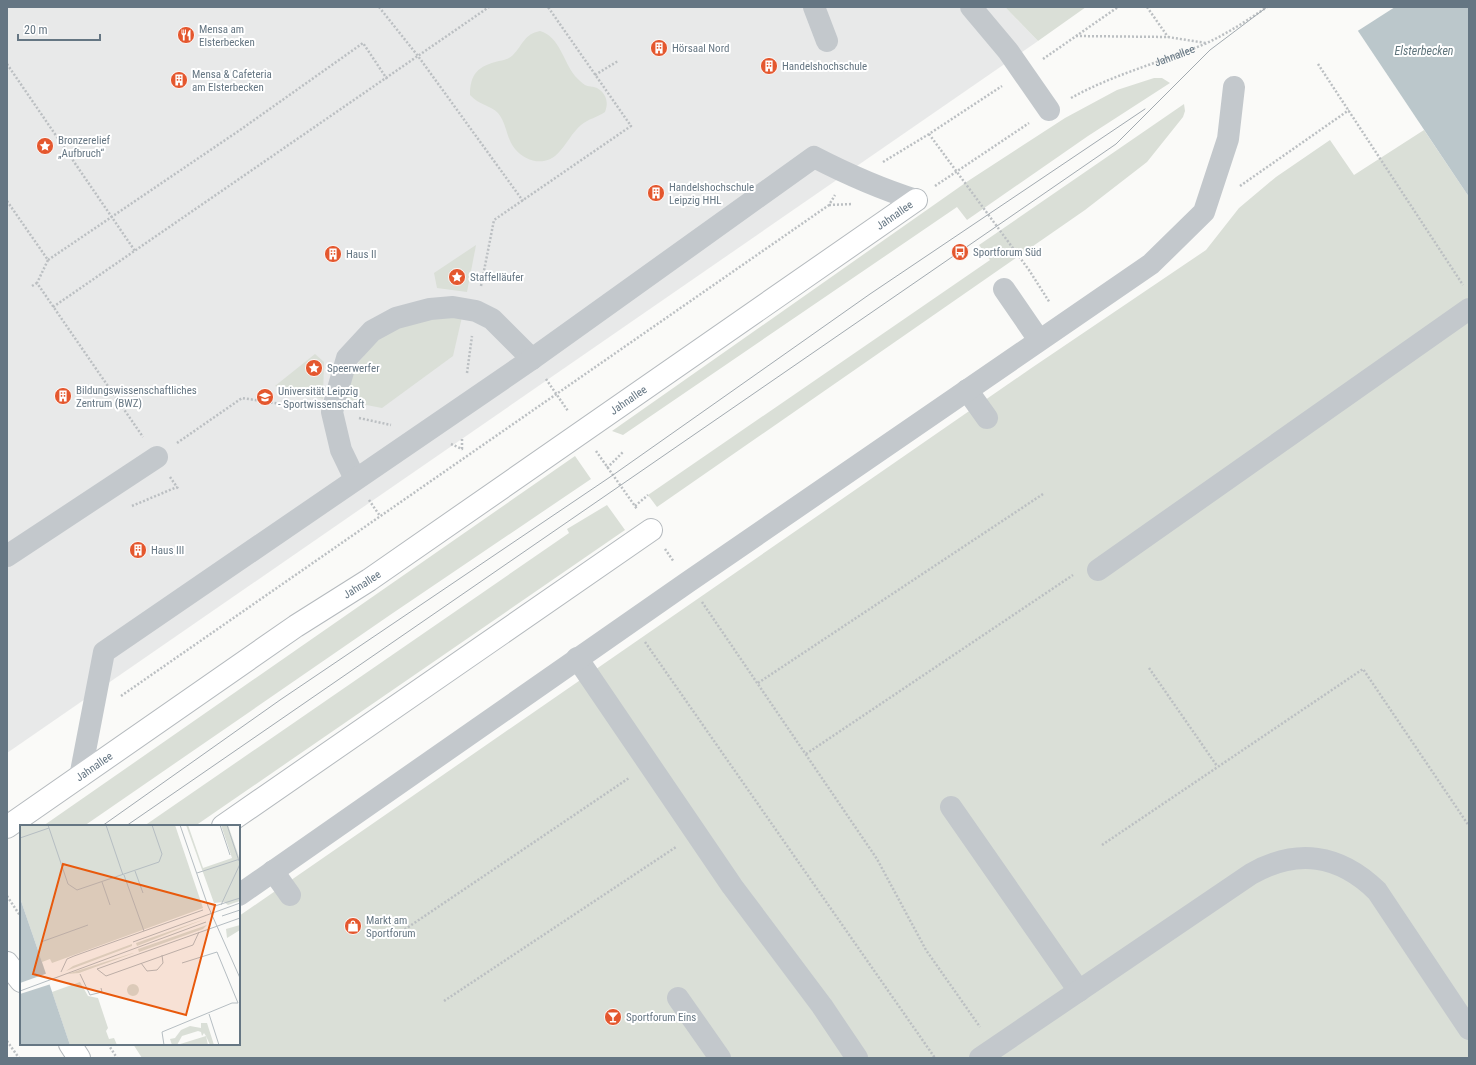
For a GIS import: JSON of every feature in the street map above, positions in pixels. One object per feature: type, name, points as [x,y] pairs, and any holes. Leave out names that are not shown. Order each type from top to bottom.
[{"type":"main road","name":"Jahnallee","points":[[7,827],[296,626],[369,580],[916,200]]},
{"type":"main road","points":[[224,825],[651,530]]},
{"type":"main road","points":[[71,1045],[79,1058]]},
{"type":"street","points":[[814,7],[827,42]]},
{"type":"street","points":[[971,7],[1008,52],[1049,110]]},
{"type":"street","points":[[240,894],[578,658],[1151,264],[1204,212],[1228,138],[1234,88]]},
{"type":"street","points":[[80,777],[104,652],[532,359],[814,157],[857,178],[896,194],[916,200]]},
{"type":"street","points":[[1004,289],[1039,340]]},
{"type":"street","points":[[355,479],[341,450],[332,412],[347,358],[372,331],[396,318],[430,309],[453,307],[476,311],[492,319],[532,359]]},
{"type":"street","points":[[1089,570],[1469,309]]},
{"type":"street","points":[[967,390],[987,418]]},
{"type":"street","points":[[7,556],[157,457]]},
{"type":"street","points":[[578,658],[732,886],[822,1006],[857,1058]]},
{"type":"street","points":[[951,807],[1079,991]]},
{"type":"street","points":[[988,1053],[1250,874],[1266,865],[1283,860],[1301,858],[1319,859],[1335,863],[1351,870],[1365,879],[1377,891],[1469,1029]]},
{"type":"street","points":[[273,872],[290,895]]},
{"type":"street","points":[[678,998],[720,1058]]},
{"type":"path","points":[[379,7],[418,56],[523,201]]},
{"type":"path","points":[[382,10],[386,7]]},
{"type":"path","points":[[53,307],[387,79],[489,7]]},
{"type":"path","points":[[37,283],[157,457],[242,398],[332,412],[423,433],[462,449],[462,406],[476,311],[494,220],[631,126],[548,7]]},
{"type":"path","points":[[91,716],[829,206],[838,190],[929,134],[1022,73],[1118,7]]},
{"type":"path","points":[[1147,7],[1168,37]]},
{"type":"path","name":"Jahnallee","points":[[916,200],[957,170],[1049,110],[1094,85],[1207,43],[1267,7]]},
{"type":"path","points":[[1075,36],[1168,37],[1207,43]]},
{"type":"path","points":[[32,286],[37,283],[48,260],[240,130],[364,43],[387,79]]},
{"type":"path","points":[[595,75],[618,61]]},
{"type":"path","points":[[7,64],[135,251]]},
{"type":"path","points":[[1318,64],[1465,287]]},
{"type":"path","points":[[1269,166],[1349,110]]},
{"type":"path","points":[[929,134],[957,170],[1029,270],[1064,324]]},
{"type":"path","points":[[7,201],[48,260]]},
{"type":"path","points":[[532,359],[688,582],[877,859],[926,950],[988,1053]]},
{"type":"path","points":[[607,468],[623,452]]},
{"type":"path","points":[[175,484],[179,490]]},
{"type":"path","points":[[758,684],[1043,494]]},
{"type":"path","points":[[635,506],[648,495]]},
{"type":"path","points":[[806,754],[1089,570]]},
{"type":"path","points":[[631,622],[935,1058]]},
{"type":"path","points":[[1150,668],[1217,766]]},
{"type":"path","points":[[1102,845],[1217,766],[1363,669],[1469,826]]},
{"type":"path","points":[[398,934],[649,764]]},
{"type":"path","points":[[444,1001],[696,833]]},
{"type":"path","points":[[7,896],[20,916]]},
{"type":"path","points":[[7,1041],[19,1058]]},
{"type":"path","points":[[109,1045],[117,1058]]},
{"type":"shaded area","name":"Universität Leipzig - Sportwissenschaft","points":[[7,7],[1005,7],[1038,41],[7,753]]},
{"type":"shaded area","points":[[1005,7],[1086,7],[1038,41]]},
{"type":"shaded area","points":[[540,31],[547,34],[557,44],[577,78],[585,85],[597,88],[603,92],[607,105],[605,112],[581,125],[555,156],[543,161],[537,161],[525,157],[515,149],[501,117],[492,108],[473,98],[470,95],[470,88],[474,76],[481,68],[510,57],[527,37]]},
{"type":"shaded area","points":[[1154,78],[1162,78],[1170,83],[1088,136],[967,220],[957,207],[623,435],[612,431],[968,181],[1065,118],[1117,90]]},
{"type":"shaded area","points":[[1184,104],[1185,111],[1183,117],[1147,162],[1085,210],[657,507],[648,495],[990,260],[979,245]]},
{"type":"shaded area","points":[[1424,130],[1469,197],[1469,1058],[142,1058],[134,1045],[240,1045],[240,915],[1030,369],[1206,250],[1239,208],[1276,177],[1330,140],[1354,175]]},
{"type":"shaded area","points":[[476,245],[467,292],[437,288],[434,273]]},
{"type":"shaded area","points":[[433,317],[462,317],[453,356],[382,408],[346,401],[355,367],[373,344],[399,324]]},
{"type":"shaded area","points":[[315,354],[324,362],[323,399],[275,386]]},
{"type":"shaded area","points":[[575,456],[591,479],[390,615],[85,825],[44,825]]},
{"type":"shaded area","points":[[607,505],[625,530],[196,825],[145,825],[569,533],[567,529]]},
{"type":"water","name":"Elsterbecken","points":[[1342,7],[1469,7],[1469,197]]},
{"type":"pier","points":[[1340,7],[1395,7],[1356,32]]},
{"type":"tram line","points":[[127,825],[1116,144],[1210,50],[1267,7]]},
{"type":"tram line","points":[[103,825],[280,700],[613,475],[870,294],[1145,109]]},
{"type":"place","name":"Mensa am Elsterbecken","points":[[186,35]]},
{"type":"place","name":"Hörsaal Nord","points":[[659,48]]},
{"type":"place","name":"Handelshochschule","points":[[769,66]]},
{"type":"place","name":"Mensa & Cafeteria am Elsterbecken","points":[[179,80]]},
{"type":"place","name":"Bronzerelief „Aufbruch“","points":[[45,146]]},
{"type":"place","name":"Handelshochschule Leipzig HHL","points":[[656,193]]},
{"type":"place","name":"Sportforum Süd","points":[[960,252]]},
{"type":"place","name":"Haus II","points":[[333,254]]},
{"type":"place","name":"Staffelläufer","points":[[457,277]]},
{"type":"place","name":"Speerwerfer","points":[[314,368]]},
{"type":"place","name":"Bildungswissenschaftliches Zentrum (BWZ)","points":[[63,396]]},
{"type":"place","name":"Universität Leipzig - Sportwissenschaft","points":[[265,397]]},
{"type":"place","name":"Haus III","points":[[138,550]]},
{"type":"place","name":"Markt am Sportforum","points":[[353,926]]},
{"type":"place","name":"Sportforum Eins","points":[[613,1017]]}]
